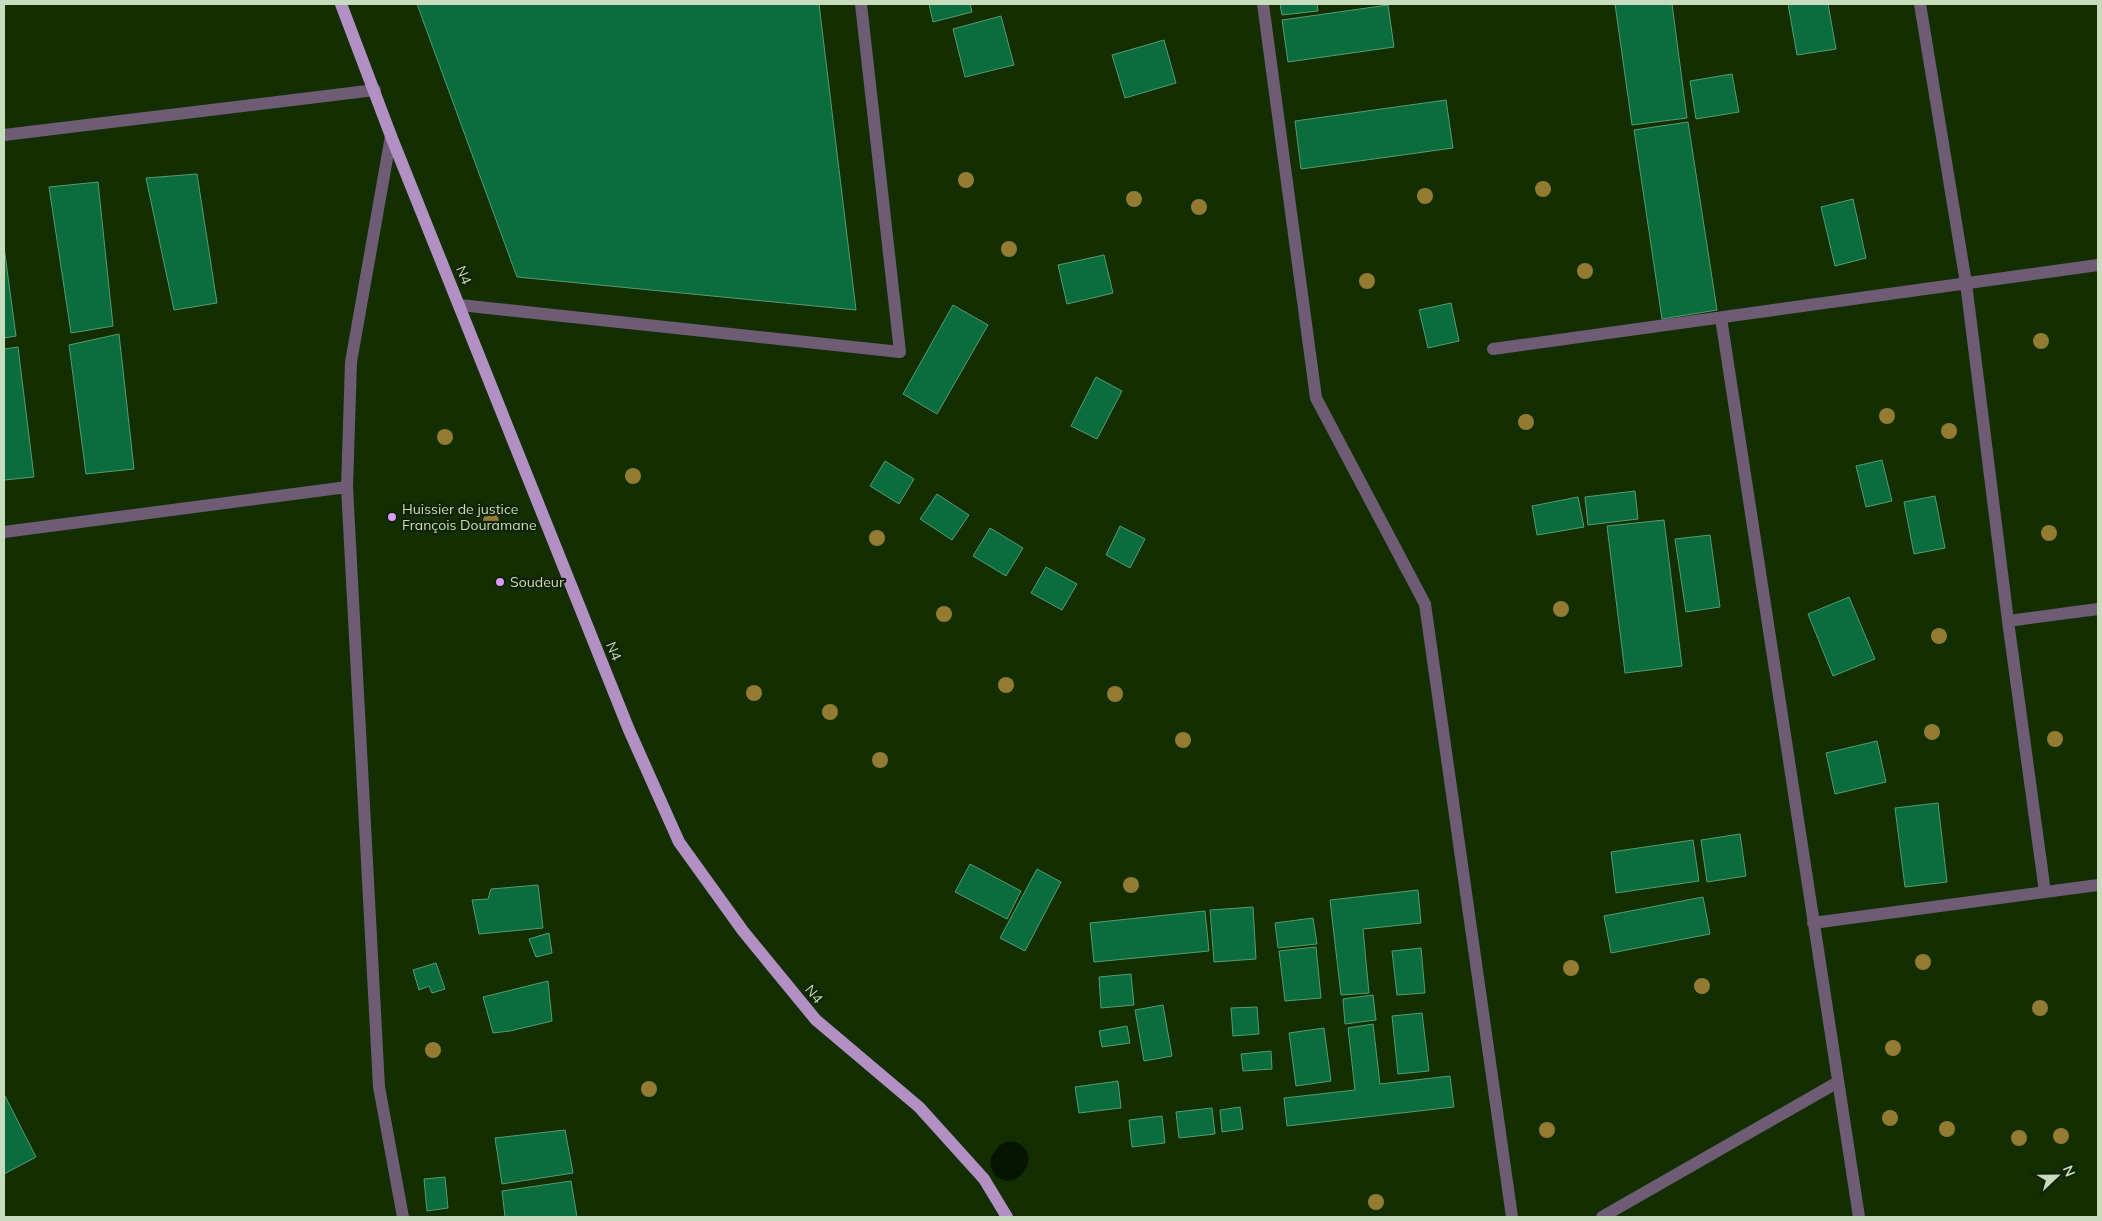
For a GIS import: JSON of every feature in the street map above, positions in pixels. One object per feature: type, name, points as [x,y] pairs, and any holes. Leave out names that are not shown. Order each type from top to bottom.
[{"type":"main road","name":"N4","points":[[341,4],[391,136],[629,730],[679,842],[743,931],[816,1020],[919,1107],[984,1179],[1007,1217]]},
{"type":"street","points":[[460,305],[900,352],[861,4]]},
{"type":"street","points":[[1263,4],[1316,398],[1425,604],[1512,1217]]},
{"type":"street","points":[[1920,4],[1966,283],[2008,621],[2045,892]]},
{"type":"street","points":[[4,135],[375,90]]},
{"type":"street","points":[[391,136],[351,362],[347,487],[379,1087],[403,1217]]},
{"type":"street","points":[[1493,350],[2098,265]]},
{"type":"street","points":[[1721,318],[1859,1217]]},
{"type":"street","points":[[4,532],[347,487]]},
{"type":"street","points":[[2008,621],[2098,609]]},
{"type":"street","points":[[1813,923],[2098,885]]},
{"type":"street","points":[[1602,1217],[1838,1082]]},
{"type":"building","points":[[417,4],[819,4],[856,310],[517,277]]},
{"type":"building","points":[[929,4],[970,4],[972,12],[933,22]]},
{"type":"building","points":[[1280,4],[1317,4],[1318,11],[1282,15]]},
{"type":"building","points":[[1615,4],[1672,4],[1687,118],[1632,125]]},
{"type":"building","points":[[1788,4],[1828,4],[1836,49],[1797,55]]},
{"type":"building","points":[[1388,5],[1394,47],[1288,62],[1282,20]]},
{"type":"building","points":[[1001,16],[1014,65],[965,77],[953,29]]},
{"type":"building","points":[[1164,40],[1176,83],[1125,98],[1112,55]]},
{"type":"building","points":[[1732,74],[1739,112],[1696,119],[1690,81]]},
{"type":"building","points":[[1446,100],[1453,148],[1301,169],[1295,121]]},
{"type":"building","points":[[1688,122],[1717,310],[1662,319],[1634,130]]},
{"type":"building","points":[[197,174],[217,303],[174,310],[146,178]]},
{"type":"building","points":[[98,182],[113,326],[71,333],[49,187]]},
{"type":"building","points":[[1853,199],[1866,258],[1835,266],[1821,207]]},
{"type":"building","points":[[4,247],[16,336],[4,338]]},
{"type":"building","points":[[1104,255],[1113,293],[1067,304],[1058,265]]},
{"type":"building","points":[[1451,303],[1459,341],[1428,348],[1419,310]]},
{"type":"building","points":[[953,305],[988,325],[937,414],[903,394]]},
{"type":"building","points":[[119,334],[134,469],[86,474],[69,345]]},
{"type":"building","points":[[18,347],[34,477],[4,480],[4,349]]},
{"type":"building","points":[[1096,377],[1122,391],[1097,439],[1071,426]]},
{"type":"building","points":[[1882,460],[1892,501],[1866,507],[1856,466]]},
{"type":"building","points":[[885,461],[914,479],[899,504],[870,486]]},
{"type":"building","points":[[1635,491],[1638,519],[1588,525],[1585,497]]},
{"type":"building","points":[[937,494],[969,515],[952,540],[920,519]]},
{"type":"building","points":[[1935,496],[1945,548],[1914,554],[1904,502]]},
{"type":"building","points":[[1578,497],[1584,527],[1537,535],[1532,506]]},
{"type":"building","points":[[1664,520],[1682,666],[1625,673],[1607,526]]},
{"type":"building","points":[[1120,526],[1145,539],[1130,568],[1106,555]]},
{"type":"building","points":[[990,528],[1023,548],[1006,576],[973,556]]},
{"type":"building","points":[[1710,535],[1720,607],[1686,612],[1675,539]]},
{"type":"building","points":[[1046,567],[1077,584],[1062,610],[1031,593]]},
{"type":"building","points":[[1849,597],[1875,659],[1833,676],[1808,614]]},
{"type":"building","points":[[1877,741],[1886,782],[1835,794],[1826,753]]},
{"type":"building","points":[[1938,803],[1947,882],[1905,887],[1895,808]]},
{"type":"building","points":[[1740,834],[1746,876],[1707,882],[1701,840]]},
{"type":"building","points":[[1693,840],[1699,881],[1616,893],[1611,852]]},
{"type":"building","points":[[970,864],[1021,891],[1007,919],[955,892]]},
{"type":"building","points":[[1037,869],[1061,882],[1025,951],[1000,938]]},
{"type":"building","points":[[538,885],[543,928],[479,934],[472,900],[488,899],[491,889]]},
{"type":"building","points":[[1418,890],[1421,923],[1363,929],[1369,993],[1341,995],[1330,900]]},
{"type":"building","points":[[1703,897],[1710,934],[1611,953],[1604,916]]},
{"type":"building","points":[[1253,907],[1256,959],[1214,962],[1210,910]]},
{"type":"building","points":[[1205,911],[1209,951],[1094,962],[1090,923]]},
{"type":"building","points":[[1313,918],[1317,944],[1278,948],[1275,923]]},
{"type":"building","points":[[549,933],[552,953],[536,957],[529,939]]},
{"type":"building","points":[[1316,947],[1321,998],[1285,1001],[1279,951]]},
{"type":"building","points":[[1421,948],[1425,993],[1397,995],[1392,951]]},
{"type":"building","points":[[436,963],[445,989],[432,993],[429,986],[419,990],[413,970]]},
{"type":"building","points":[[1131,974],[1134,1005],[1101,1008],[1099,977]]},
{"type":"building","points":[[548,981],[552,1021],[493,1033],[483,997]]},
{"type":"building","points":[[1373,995],[1376,1020],[1345,1024],[1343,999]]},
{"type":"building","points":[[1163,1005],[1172,1056],[1144,1061],[1135,1010]]},
{"type":"building","points":[[1257,1007],[1259,1034],[1233,1036],[1231,1008]]},
{"type":"building","points":[[1422,1013],[1429,1071],[1398,1074],[1392,1016]]},
{"type":"building","points":[[1373,1024],[1380,1084],[1450,1076],[1454,1107],[1287,1126],[1284,1098],[1355,1090],[1348,1028]]},
{"type":"building","points":[[1127,1026],[1130,1043],[1102,1047],[1099,1031]]},
{"type":"building","points":[[1324,1028],[1331,1081],[1296,1086],[1289,1033]]},
{"type":"building","points":[[1271,1051],[1272,1069],[1243,1071],[1241,1054]]},
{"type":"building","points":[[1118,1081],[1121,1108],[1079,1113],[1075,1087]]},
{"type":"building","points":[[4,1094],[36,1157],[4,1174]]},
{"type":"building","points":[[1240,1107],[1243,1129],[1222,1132],[1220,1110]]},
{"type":"building","points":[[1212,1108],[1215,1134],[1179,1138],[1176,1112]]},
{"type":"building","points":[[1162,1116],[1165,1143],[1132,1147],[1129,1120]]},
{"type":"building","points":[[565,1130],[573,1173],[502,1184],[495,1138]]},
{"type":"building","points":[[445,1177],[448,1208],[427,1211],[424,1179]]},
{"type":"building","points":[[571,1181],[577,1217],[505,1217],[502,1191]]},
{"type":"waterway","points":[[1008,1163],[1011,1159]]},
{"type":"place","name":"Huissier de justice François Douramane","points":[[392,517]]},
{"type":"place","name":"Soudeur","points":[[500,582]]}]
